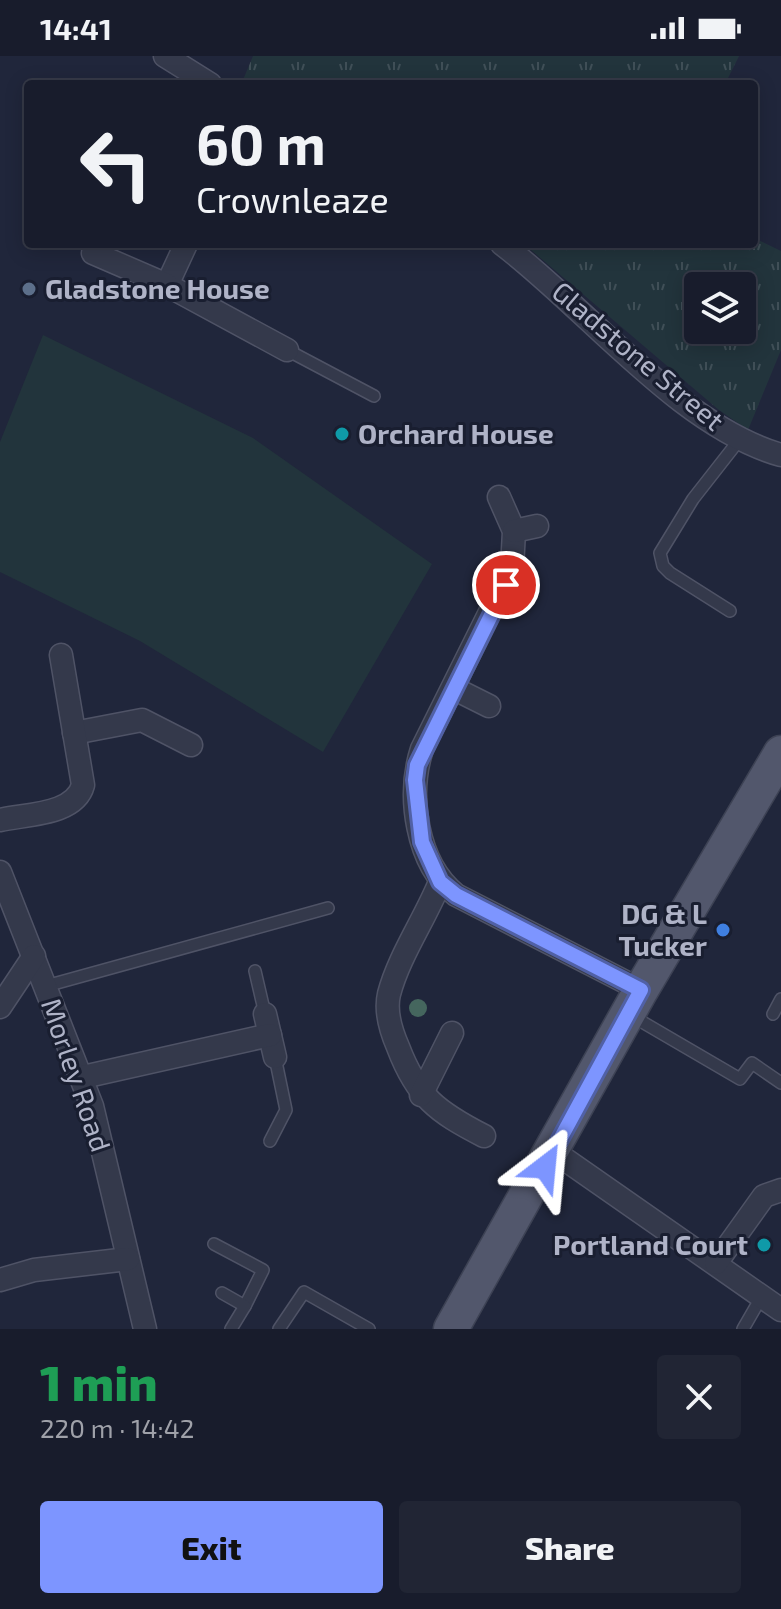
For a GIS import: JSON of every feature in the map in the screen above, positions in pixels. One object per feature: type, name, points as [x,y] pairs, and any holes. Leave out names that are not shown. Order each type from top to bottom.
[{"type":"main road","points":[[451,1329],[635,1002],[781,753]]},
{"type":"street","points":[[165,56],[204,80]]},
{"type":"street","points":[[167,285],[184,248]]},
{"type":"street","name":"Gladstone Street","points":[[507,248],[672,391],[740,439],[781,455]]},
{"type":"street","points":[[93,253],[167,285],[287,350]]},
{"type":"street","points":[[499,497],[514,531],[512,568],[422,749],[415,780],[422,842],[440,882],[635,1002]]},
{"type":"street","points":[[514,531],[537,526]]},
{"type":"street","points":[[0,820],[70,805],[80,798],[83,785],[61,655]]},
{"type":"street","points":[[453,688],[489,706]]},
{"type":"street","points":[[74,733],[142,720],[191,745]]},
{"type":"street","name":"Morley Road","points":[[0,872],[83,1077],[145,1329]]},
{"type":"street","points":[[440,882],[388,999],[391,1030],[409,1076],[421,1095],[447,1116],[484,1136]]},
{"type":"street","points":[[0,1007],[34,956]]},
{"type":"street","points":[[421,1095],[452,1033]]},
{"type":"street","points":[[83,1077],[270,1035]]},
{"type":"street","points":[[553,1151],[781,1310]]},
{"type":"street","points":[[716,1263],[764,1196],[781,1190]]},
{"type":"street","points":[[0,1280],[34,1270],[128,1259]]},
{"type":"lane","points":[[287,350],[374,396]]},
{"type":"lane","points":[[730,611],[670,573],[663,566],[660,553],[693,499],[740,439]]},
{"type":"lane","points":[[46,986],[328,908]]},
{"type":"lane","points":[[255,971],[286,1110],[270,1141]]},
{"type":"lane","points":[[773,1014],[781,999]]},
{"type":"lane","points":[[635,1002],[740,1079],[752,1063],[781,1083]]},
{"type":"lane","points":[[214,1244],[263,1270],[231,1329]]},
{"type":"lane","points":[[279,1329],[304,1292],[369,1329]]},
{"type":"lane","points":[[222,1293],[245,1306]]},
{"type":"lane","points":[[743,1329],[762,1296]]},
{"type":"green space","points":[[253,56],[739,56],[727,80],[243,80]]},
{"type":"green space","points":[[758,240],[781,251],[781,350],[748,430],[719,410],[529,248],[758,248]]},
{"type":"green space","points":[[43,335],[253,438],[432,564],[323,752],[140,641],[0,572],[0,442]]},
{"type":"place","name":"Gladstone House","points":[[29,289]]},
{"type":"place","name":"Orchard House","points":[[342,434]]},
{"type":"place","name":"DG & L Tucker","points":[[723,930]]},
{"type":"place","name":"Portland Court","points":[[764,1245]]},
{"type":"route","points":[[506,585],[422,749],[417,765],[415,780],[419,823],[427,857],[440,882],[456,895],[641,990],[545,1167]]}]
